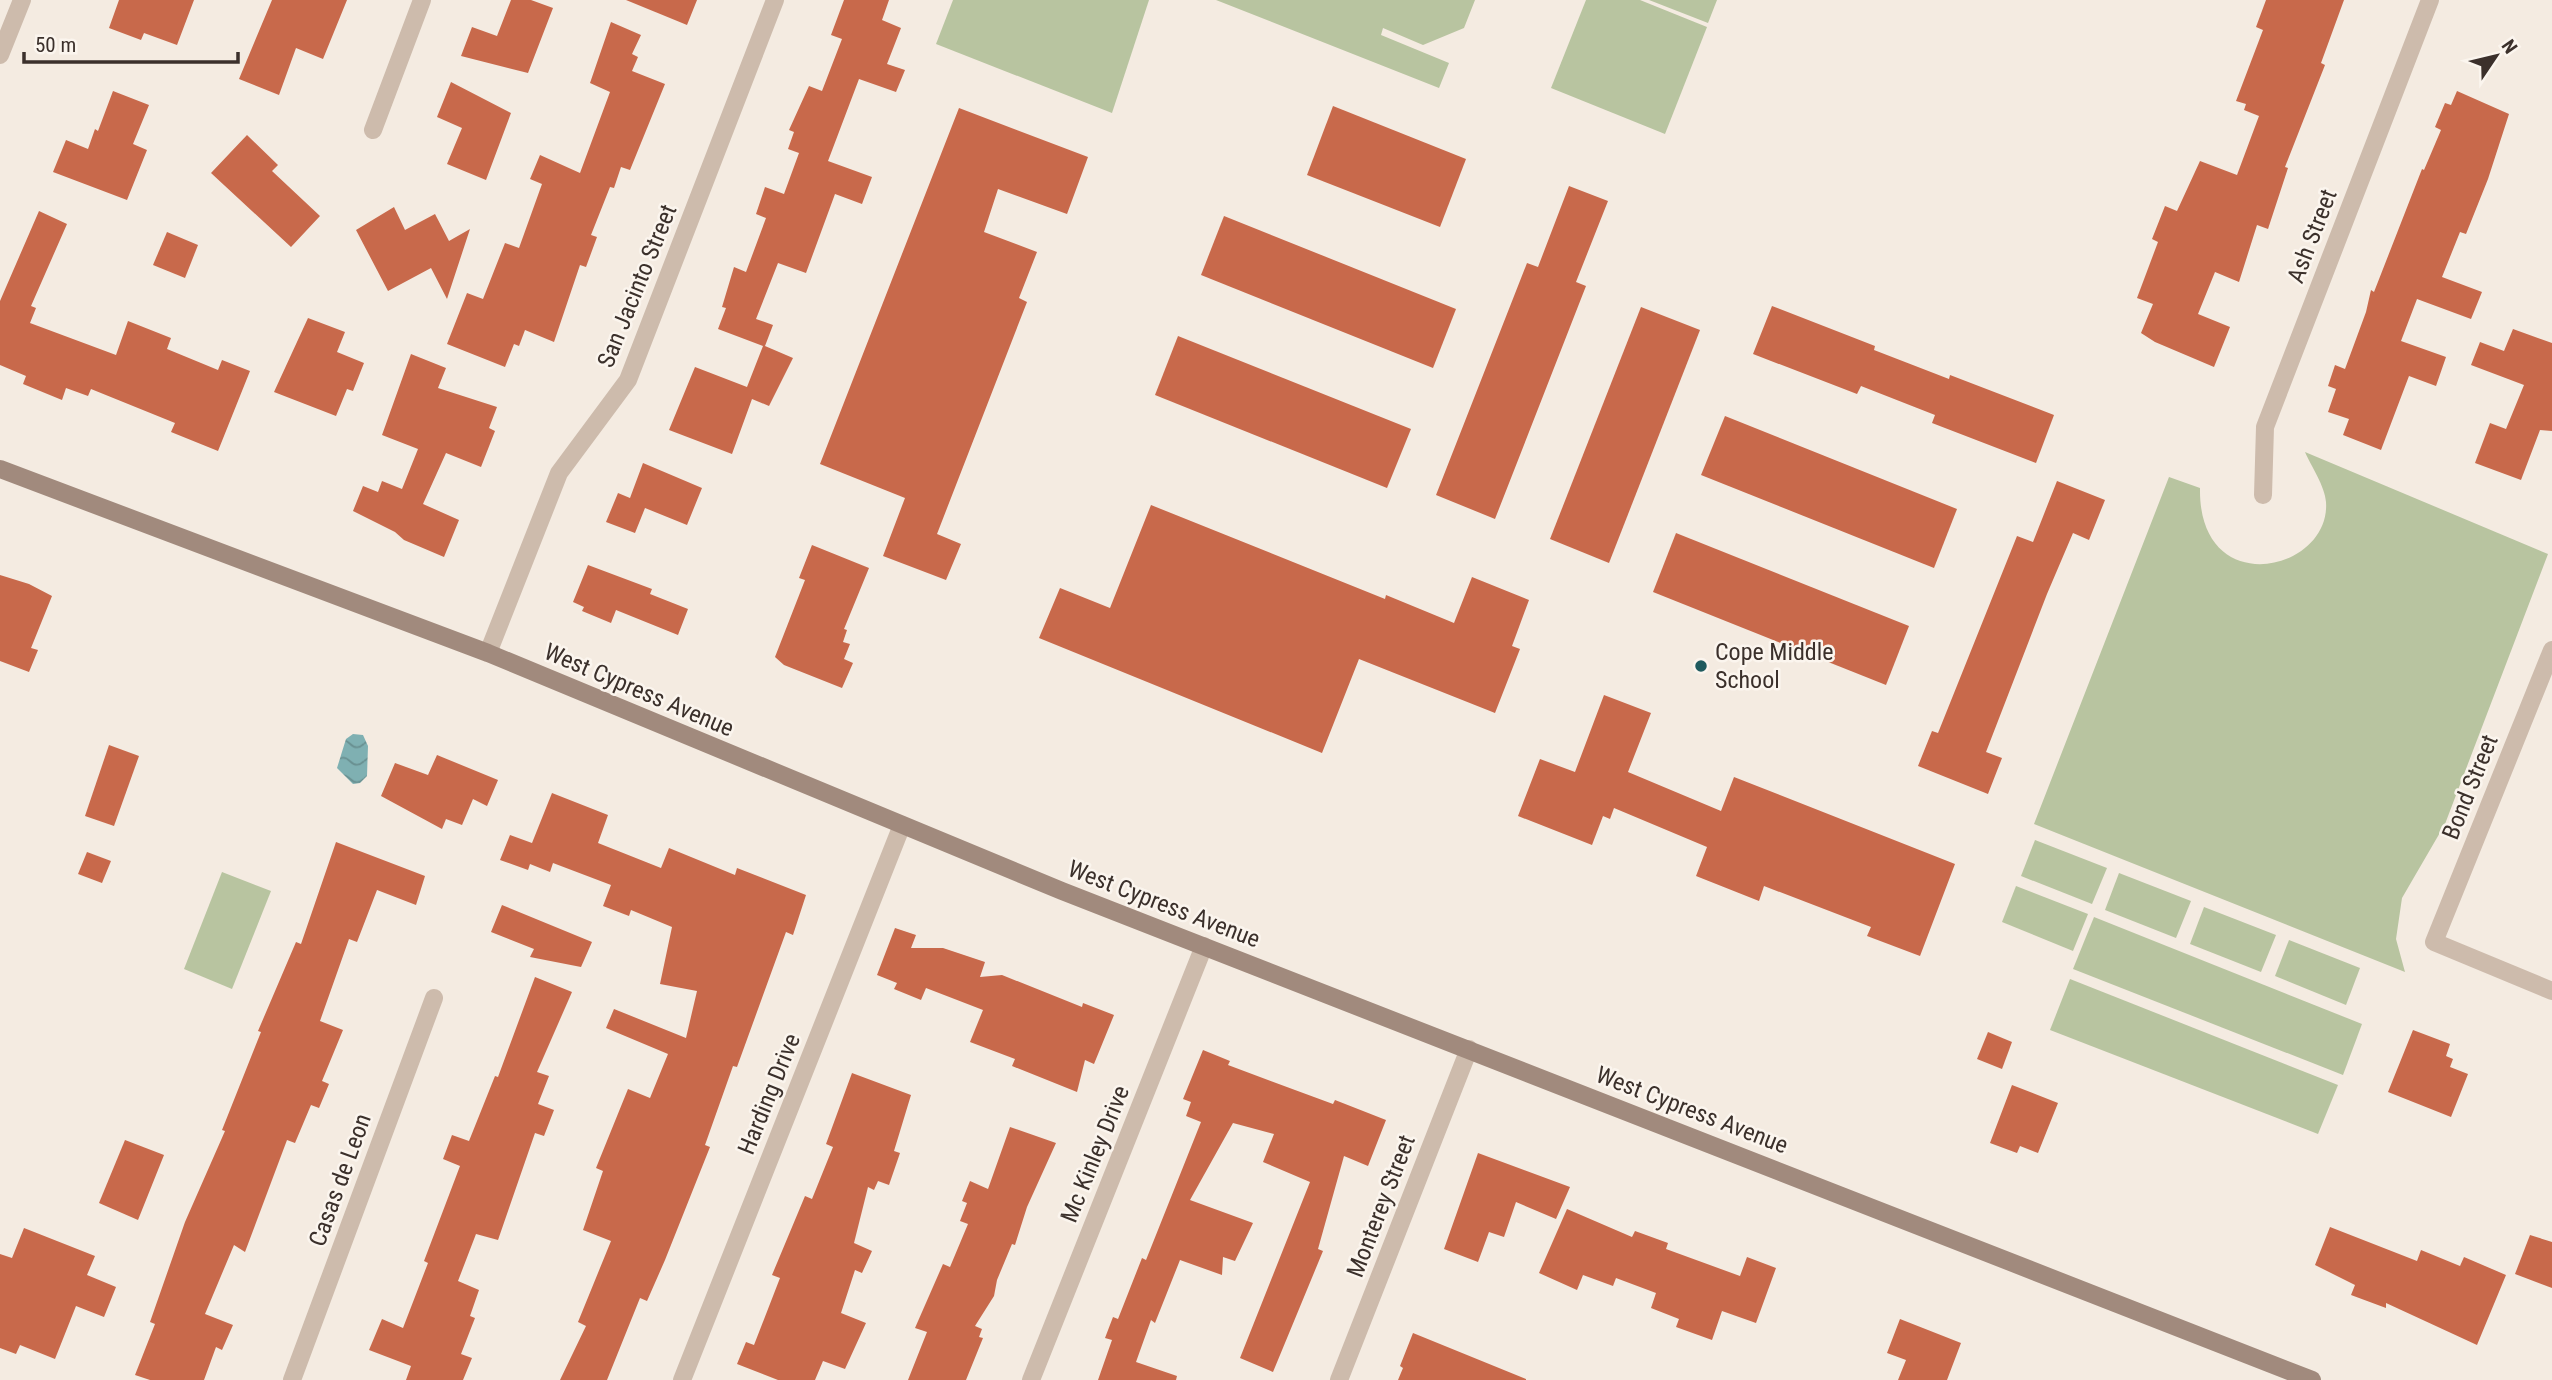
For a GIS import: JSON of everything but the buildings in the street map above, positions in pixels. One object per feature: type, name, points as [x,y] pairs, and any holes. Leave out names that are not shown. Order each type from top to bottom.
[{"type":"main road","name":"West Cypress Avenue","points":[[0,469],[488,653],[902,825],[1204,946],[2312,1380]]},
{"type":"street","points":[[0,55],[22,0]]},
{"type":"street","points":[[373,130],[422,0]]},
{"type":"street","name":"San Jacinto Street","points":[[488,653],[559,473],[628,380],[775,0]]},
{"type":"street","name":"Ash Street","points":[[2263,495],[2265,427],[2430,0]]},
{"type":"street","name":"Bond Street","points":[[2552,650],[2434,942],[2552,990]]},
{"type":"street","name":"Harding Drive","points":[[682,1380],[902,825]]},
{"type":"street","name":"Mc Kinley Drive","points":[[1031,1380],[1204,946]]},
{"type":"street","name":"Casas de Leon","points":[[292,1380],[434,998]]},
{"type":"street","name":"Monterey Street","points":[[1339,1380],[1469,1049]]},
{"type":"green space","points":[[953,0],[1149,0],[1112,113],[936,44]]},
{"type":"green space","points":[[1216,0],[1475,0],[1464,28],[1423,45],[1383,28],[1381,35],[1449,63],[1439,88]]},
{"type":"green space","points":[[1586,0],[1640,0],[1707,27],[1665,134],[1551,88]]},
{"type":"green space","points":[[1649,0],[1717,0],[1708,23]]},
{"type":"green space","points":[[2305,452],[2548,554],[2445,824],[2402,898],[2396,939],[2405,972],[2034,824],[2169,477],[2200,488],[2205,524],[2220,548],[2240,561],[2264,564],[2288,558],[2308,545],[2322,526],[2325,496]]},
{"type":"green space","points":[[2035,840],[2107,868],[2092,904],[2021,876]]},
{"type":"green space","points":[[222,872],[271,891],[232,989],[184,969]]},
{"type":"green space","points":[[2119,873],[2191,901],[2176,938],[2105,910]]},
{"type":"green space","points":[[2016,886],[2088,914],[2073,951],[2002,922]]},
{"type":"green space","points":[[2204,907],[2276,935],[2261,972],[2190,944]]},
{"type":"green space","points":[[2094,917],[2362,1024],[2343,1075],[2073,969]]},
{"type":"green space","points":[[2289,940],[2360,968],[2346,1005],[2275,976]]},
{"type":"green space","points":[[2070,979],[2338,1085],[2318,1134],[2050,1030]]},
{"type":"water","points":[[353,734],[363,735],[368,746],[367,776],[360,783],[353,784],[337,768],[346,739]]},
{"type":"place","name":"Cope Middle School","points":[[1701,666]]}]
